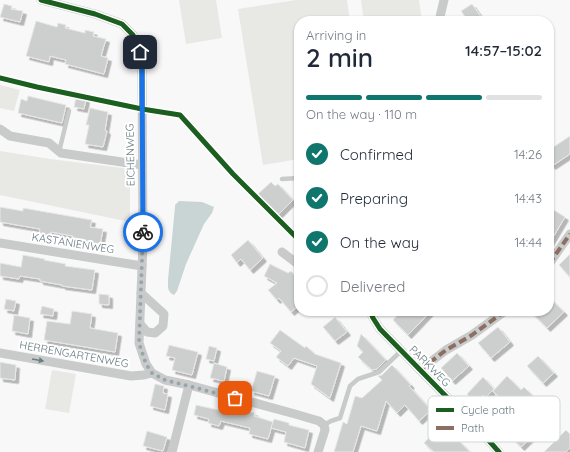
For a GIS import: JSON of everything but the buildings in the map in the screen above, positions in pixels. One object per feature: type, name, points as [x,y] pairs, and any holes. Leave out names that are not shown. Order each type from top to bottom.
[{"type":"street","name":"EICHENWEG","points":[[42,0],[95,14],[122,24],[133,35],[140,52],[142,69],[142,266],[139,343],[146,364],[152,373]]},
{"type":"street","points":[[440,16],[444,0]]},
{"type":"street","points":[[0,129],[10,136],[49,143],[61,153],[142,165]]},
{"type":"street","points":[[554,257],[570,234]]},
{"type":"street","name":"KASTANIENWEG","points":[[0,243],[142,266]]},
{"type":"street","points":[[282,252],[294,261]]},
{"type":"street","points":[[140,324],[147,332],[155,333],[163,326],[164,314],[141,293]]},
{"type":"street","name":"PARKWEG","points":[[372,316],[375,323],[401,351],[446,396]]},
{"type":"street","points":[[420,370],[446,350],[472,335],[498,316]]},
{"type":"street","name":"HERRENGARTENWEG","points":[[0,353],[131,376],[152,373]]},
{"type":"street","points":[[152,373],[165,380],[319,421],[324,425],[325,430],[318,452]]},
{"type":"street","points":[[172,452],[190,386]]},
{"type":"street","name":"PARKWEG","points":[[490,442],[499,452]]},
{"type":"lane","points":[[59,152],[69,111]]},
{"type":"lane","points":[[282,179],[294,178]]},
{"type":"lane","points":[[324,425],[340,418],[350,386],[358,379],[379,372],[401,351]]},
{"type":"shaded area","points":[[179,0],[216,0],[222,38],[186,44]]},
{"type":"shaded area","points":[[296,0],[347,0],[349,16],[294,16],[294,160],[263,165],[238,9]]},
{"type":"shaded area","points":[[361,0],[419,0],[421,16],[363,16]]},
{"type":"shaded area","points":[[0,85],[20,90],[14,111],[0,108]]},
{"type":"shaded area","points":[[0,151],[130,169],[130,222],[0,195]]},
{"type":"shaded area","points":[[179,201],[202,202],[214,207],[212,213],[204,224],[186,264],[177,291],[174,295],[169,291],[168,280],[175,205]]},
{"type":"shaded area","points":[[52,370],[76,374],[69,413],[45,409]]},
{"type":"marked path","points":[[554,257],[570,234]]},
{"type":"marked path","points":[[420,370],[446,350],[472,335],[498,316]]},
{"type":"cycle path","points":[[41,0],[95,14],[122,24],[133,35],[140,52],[142,69],[142,109]]},
{"type":"cycle path","points":[[0,78],[142,109],[180,115],[233,174],[294,235]]},
{"type":"cycle path","points":[[372,316],[380,329],[446,396]]},
{"type":"cycle path","points":[[490,442],[499,452]]},
{"type":"way so far","points":[[143,232],[139,343],[146,364],[152,373],[165,380],[235,398]]},
{"type":"route","points":[[140,52],[142,69],[143,232]]}]
